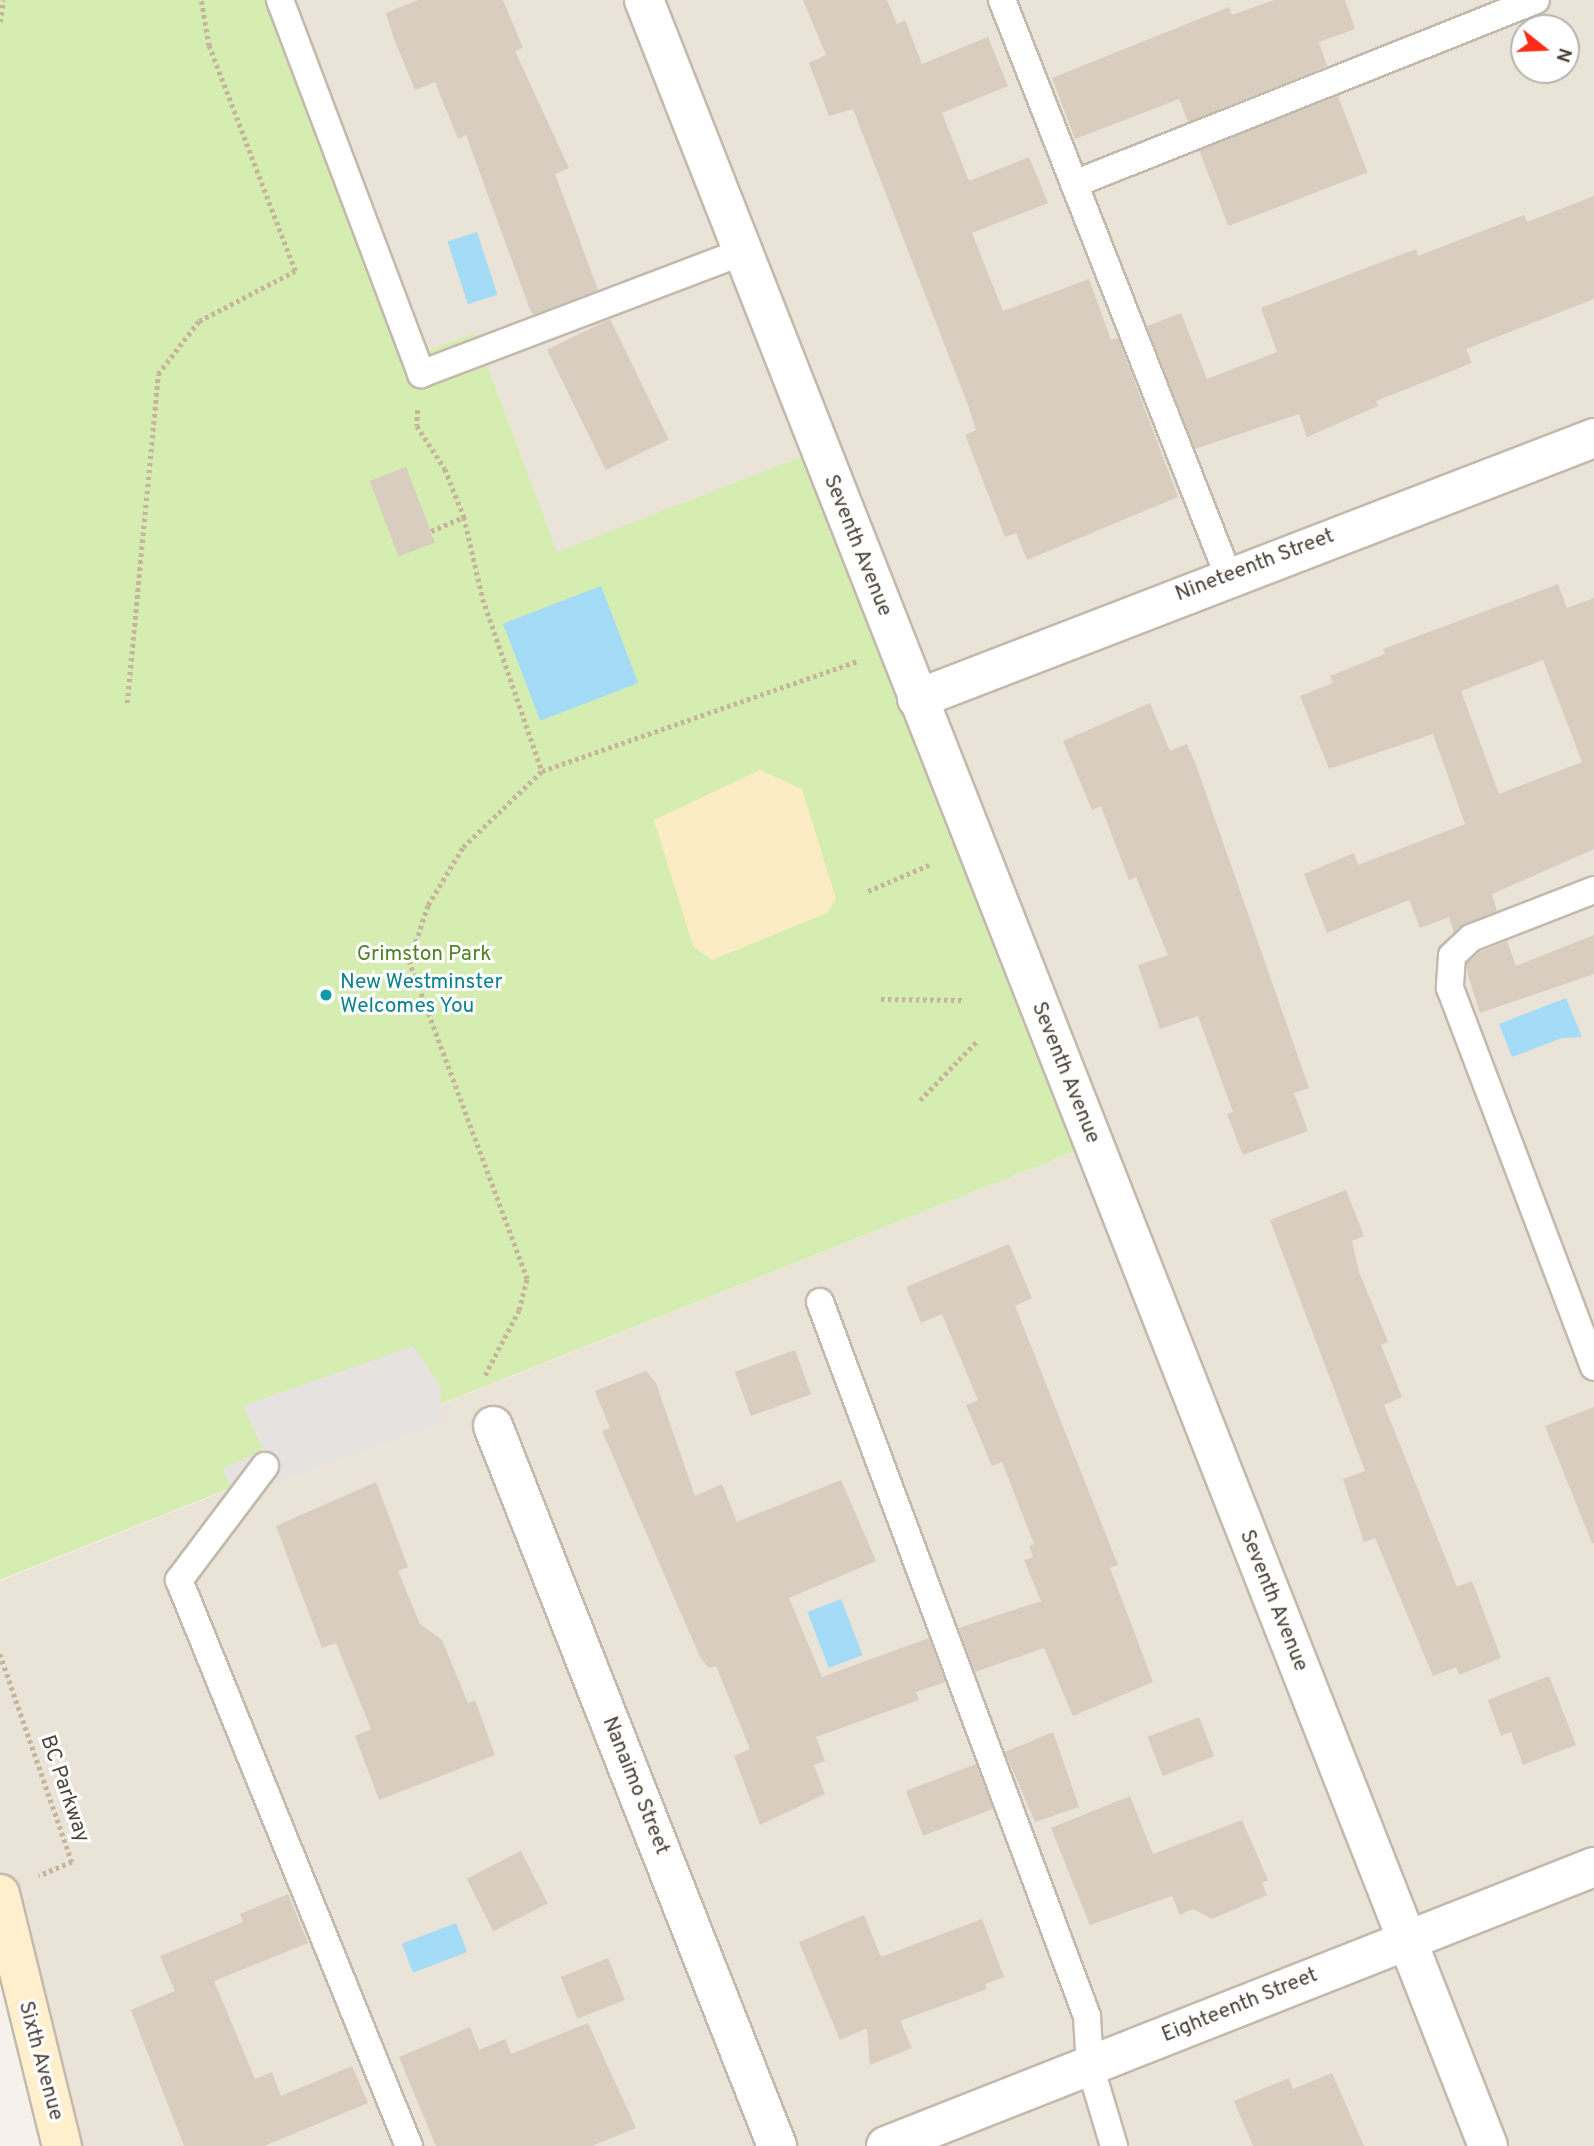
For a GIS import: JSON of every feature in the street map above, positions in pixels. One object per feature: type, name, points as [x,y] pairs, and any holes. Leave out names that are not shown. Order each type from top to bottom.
[{"type":"street","name":"Seventh Avenue","points":[[643,0],[1489,2146]]},
{"type":"street","name":"Nineteenth Street","points":[[918,699],[1228,575],[1594,438]]},
{"type":"street","name":"Nanaimo Street","points":[[493,1426],[777,2146]]},
{"type":"street","name":"Eighteenth Street","points":[[886,2146],[1594,1867]]},
{"type":"street","name":"Sixth Avenue","points":[[0,1894],[62,2146]]},
{"type":"lane","points":[[280,0],[421,374],[743,252]]},
{"type":"lane","points":[[1002,0],[1228,575]]},
{"type":"lane","points":[[1074,184],[1536,0]]},
{"type":"lane","points":[[1594,890],[1471,938],[1452,956],[1450,988],[1594,1367]]},
{"type":"lane","points":[[820,1302],[1087,2016],[1090,2066],[1114,2146]]},
{"type":"lane","points":[[265,1466],[179,1580],[409,2146]]},
{"type":"path","points":[[0,22],[3,0]]},
{"type":"path","points":[[127,703],[158,374],[199,321],[295,271],[209,46],[201,0]]},
{"type":"path","points":[[421,374],[417,426],[445,469],[464,517],[483,599],[542,771]]},
{"type":"path","points":[[431,531],[464,517]]},
{"type":"path","points":[[485,1375],[519,1310],[527,1279],[409,962],[428,905],[463,847],[542,771],[862,660]]},
{"type":"path","points":[[867,891],[931,864]]},
{"type":"path","points":[[881,999],[963,1000]]},
{"type":"path","points":[[920,1100],[978,1040]]},
{"type":"path","name":"BC Parkway","points":[[0,1654],[72,1862],[36,1877]]},
{"type":"shaded area","points":[[293,0],[1594,0],[1594,2146],[62,2146],[0,1894],[0,1581],[1093,1144],[819,451],[557,553],[475,333],[425,351]]},
{"type":"shaded area","points":[[413,1346],[440,1385],[442,1422],[236,1498],[223,1469],[263,1450],[243,1406]]},
{"type":"green space","name":"Grimston Park","points":[[0,0],[293,0],[425,351],[475,333],[557,552],[819,450],[1093,1144],[0,1580]]},
{"type":"sand","points":[[760,770],[802,789],[836,899],[827,913],[712,960],[693,946],[654,820]]},
{"type":"water","points":[[477,232],[497,295],[468,304],[448,242]]},
{"type":"water","points":[[601,586],[638,683],[540,721],[503,624]]},
{"type":"water","points":[[1566,998],[1582,1037],[1562,1038],[1512,1057],[1499,1024]]},
{"type":"water","points":[[841,1599],[863,1655],[829,1668],[807,1612]]},
{"type":"water","points":[[456,1923],[467,1952],[413,1973],[402,1944]]},
{"type":"building","points":[[418,0],[503,0],[523,48],[515,51],[569,168],[555,174],[598,290],[533,315],[466,135],[458,139],[435,82],[415,90],[394,39],[386,13]]},
{"type":"building","points":[[803,0],[887,0],[897,24],[905,20],[922,64],[988,37],[1008,86],[942,113],[969,181],[1029,157],[1048,203],[972,233],[1003,311],[1089,279],[1111,340],[1118,338],[1178,497],[1027,560],[1016,533],[1005,537],[965,435],[976,430],[968,405],[853,109],[829,116],[809,63],[826,55]]},
{"type":"building","points":[[1274,0],[1345,0],[1355,29],[1319,42],[1327,66],[1188,122],[1179,99],[1075,139],[1052,78],[1229,7],[1232,15]]},
{"type":"building","points":[[1338,96],[1367,173],[1228,226],[1199,149]]},
{"type":"building","points":[[1594,196],[1594,299],[1466,349],[1472,363],[1376,401],[1378,406],[1307,437],[1299,414],[1195,449],[1147,326],[1181,313],[1207,379],[1277,352],[1261,308],[1416,249],[1418,256],[1524,215],[1527,222]]},
{"type":"building","points":[[610,319],[669,439],[606,470],[547,350]]},
{"type":"building","points":[[406,467],[435,543],[399,557],[370,481]]},
{"type":"building","points":[[1558,584],[1567,608],[1594,598],[1594,849],[1492,894],[1497,911],[1454,933],[1449,917],[1420,928],[1409,900],[1327,933],[1304,874],[1354,853],[1358,865],[1465,824],[1433,734],[1329,769],[1300,696],[1333,683],[1330,676],[1385,654],[1383,649]],"holes":[[[1543,660],[1582,762],[1499,794],[1461,691]]]},
{"type":"building","points":[[1150,703],[1170,751],[1187,744],[1196,765],[1309,1088],[1294,1093],[1308,1131],[1243,1155],[1227,1114],[1233,1112],[1198,1016],[1160,1029],[1138,965],[1168,955],[1136,877],[1129,880],[1101,806],[1092,810],[1063,741]]},
{"type":"building","points":[[1594,935],[1594,974],[1480,1013],[1467,972],[1467,963],[1480,952],[1507,941],[1516,966]]},
{"type":"building","points":[[1346,1190],[1364,1236],[1352,1241],[1359,1272],[1388,1342],[1381,1345],[1402,1397],[1384,1405],[1457,1587],[1472,1581],[1501,1658],[1459,1675],[1456,1667],[1433,1676],[1375,1538],[1364,1542],[1343,1479],[1365,1471],[1270,1220]]},
{"type":"building","points":[[1009,1244],[1032,1298],[1015,1306],[1118,1565],[1110,1568],[1153,1682],[1073,1716],[1044,1648],[975,1672],[959,1628],[1041,1601],[1024,1560],[1033,1557],[1029,1546],[1034,1544],[1002,1462],[992,1466],[966,1405],[978,1400],[942,1314],[921,1323],[906,1287]]},
{"type":"building","points":[[795,1350],[811,1394],[751,1416],[735,1372]]},
{"type":"building","points":[[646,1371],[656,1383],[695,1496],[722,1484],[737,1522],[841,1480],[876,1561],[789,1598],[822,1677],[929,1638],[945,1682],[916,1692],[919,1700],[816,1737],[825,1761],[814,1765],[825,1794],[760,1825],[734,1756],[750,1749],[716,1666],[709,1668],[700,1657],[602,1431],[610,1428],[595,1391]]},
{"type":"building","points":[[1594,1407],[1594,1543],[1592,1543],[1545,1426]]},
{"type":"building","points":[[376,1482],[408,1567],[398,1571],[420,1624],[442,1640],[468,1703],[475,1700],[495,1755],[379,1800],[355,1736],[371,1729],[336,1643],[322,1648],[276,1526]]},
{"type":"building","points":[[1549,1676],[1576,1745],[1523,1765],[1511,1732],[1501,1736],[1488,1700]]},
{"type":"building","points":[[1199,1717],[1214,1756],[1163,1776],[1148,1737]]},
{"type":"building","points":[[1053,1732],[1079,1807],[1035,1822],[1005,1752]]},
{"type":"building","points":[[976,1764],[993,1809],[923,1836],[906,1791]]},
{"type":"building","points":[[1130,1796],[1153,1854],[1242,1820],[1268,1880],[1262,1883],[1267,1895],[1212,1919],[1193,1909],[1180,1915],[1172,1896],[1090,1925],[1051,1828]]},
{"type":"building","points":[[521,1851],[548,1904],[493,1931],[467,1879]]},
{"type":"building","points":[[288,1894],[308,1943],[214,1981],[255,2079],[272,2072],[281,2096],[352,2066],[368,2103],[264,2146],[184,2146],[131,2010],[175,1991],[160,1956],[243,1922],[240,1914]]},
{"type":"building","points":[[864,1915],[881,1957],[982,1919],[1004,1977],[985,1984],[987,1989],[900,2021],[912,2048],[870,2065],[867,2028],[840,2040],[799,1942]]},
{"type":"building","points":[[608,1958],[625,2000],[578,2019],[561,1977]]},
{"type":"building","points":[[588,2023],[636,2128],[592,2146],[436,2146],[399,2057],[470,2027],[479,2050],[505,2039],[511,2054]]},
{"type":"building","points":[[1332,2073],[1364,2146],[1253,2146],[1234,2101],[1289,2078],[1293,2089]]},
{"type":"place","name":"New Westminster Welcomes You","points":[[326,995]]}]
